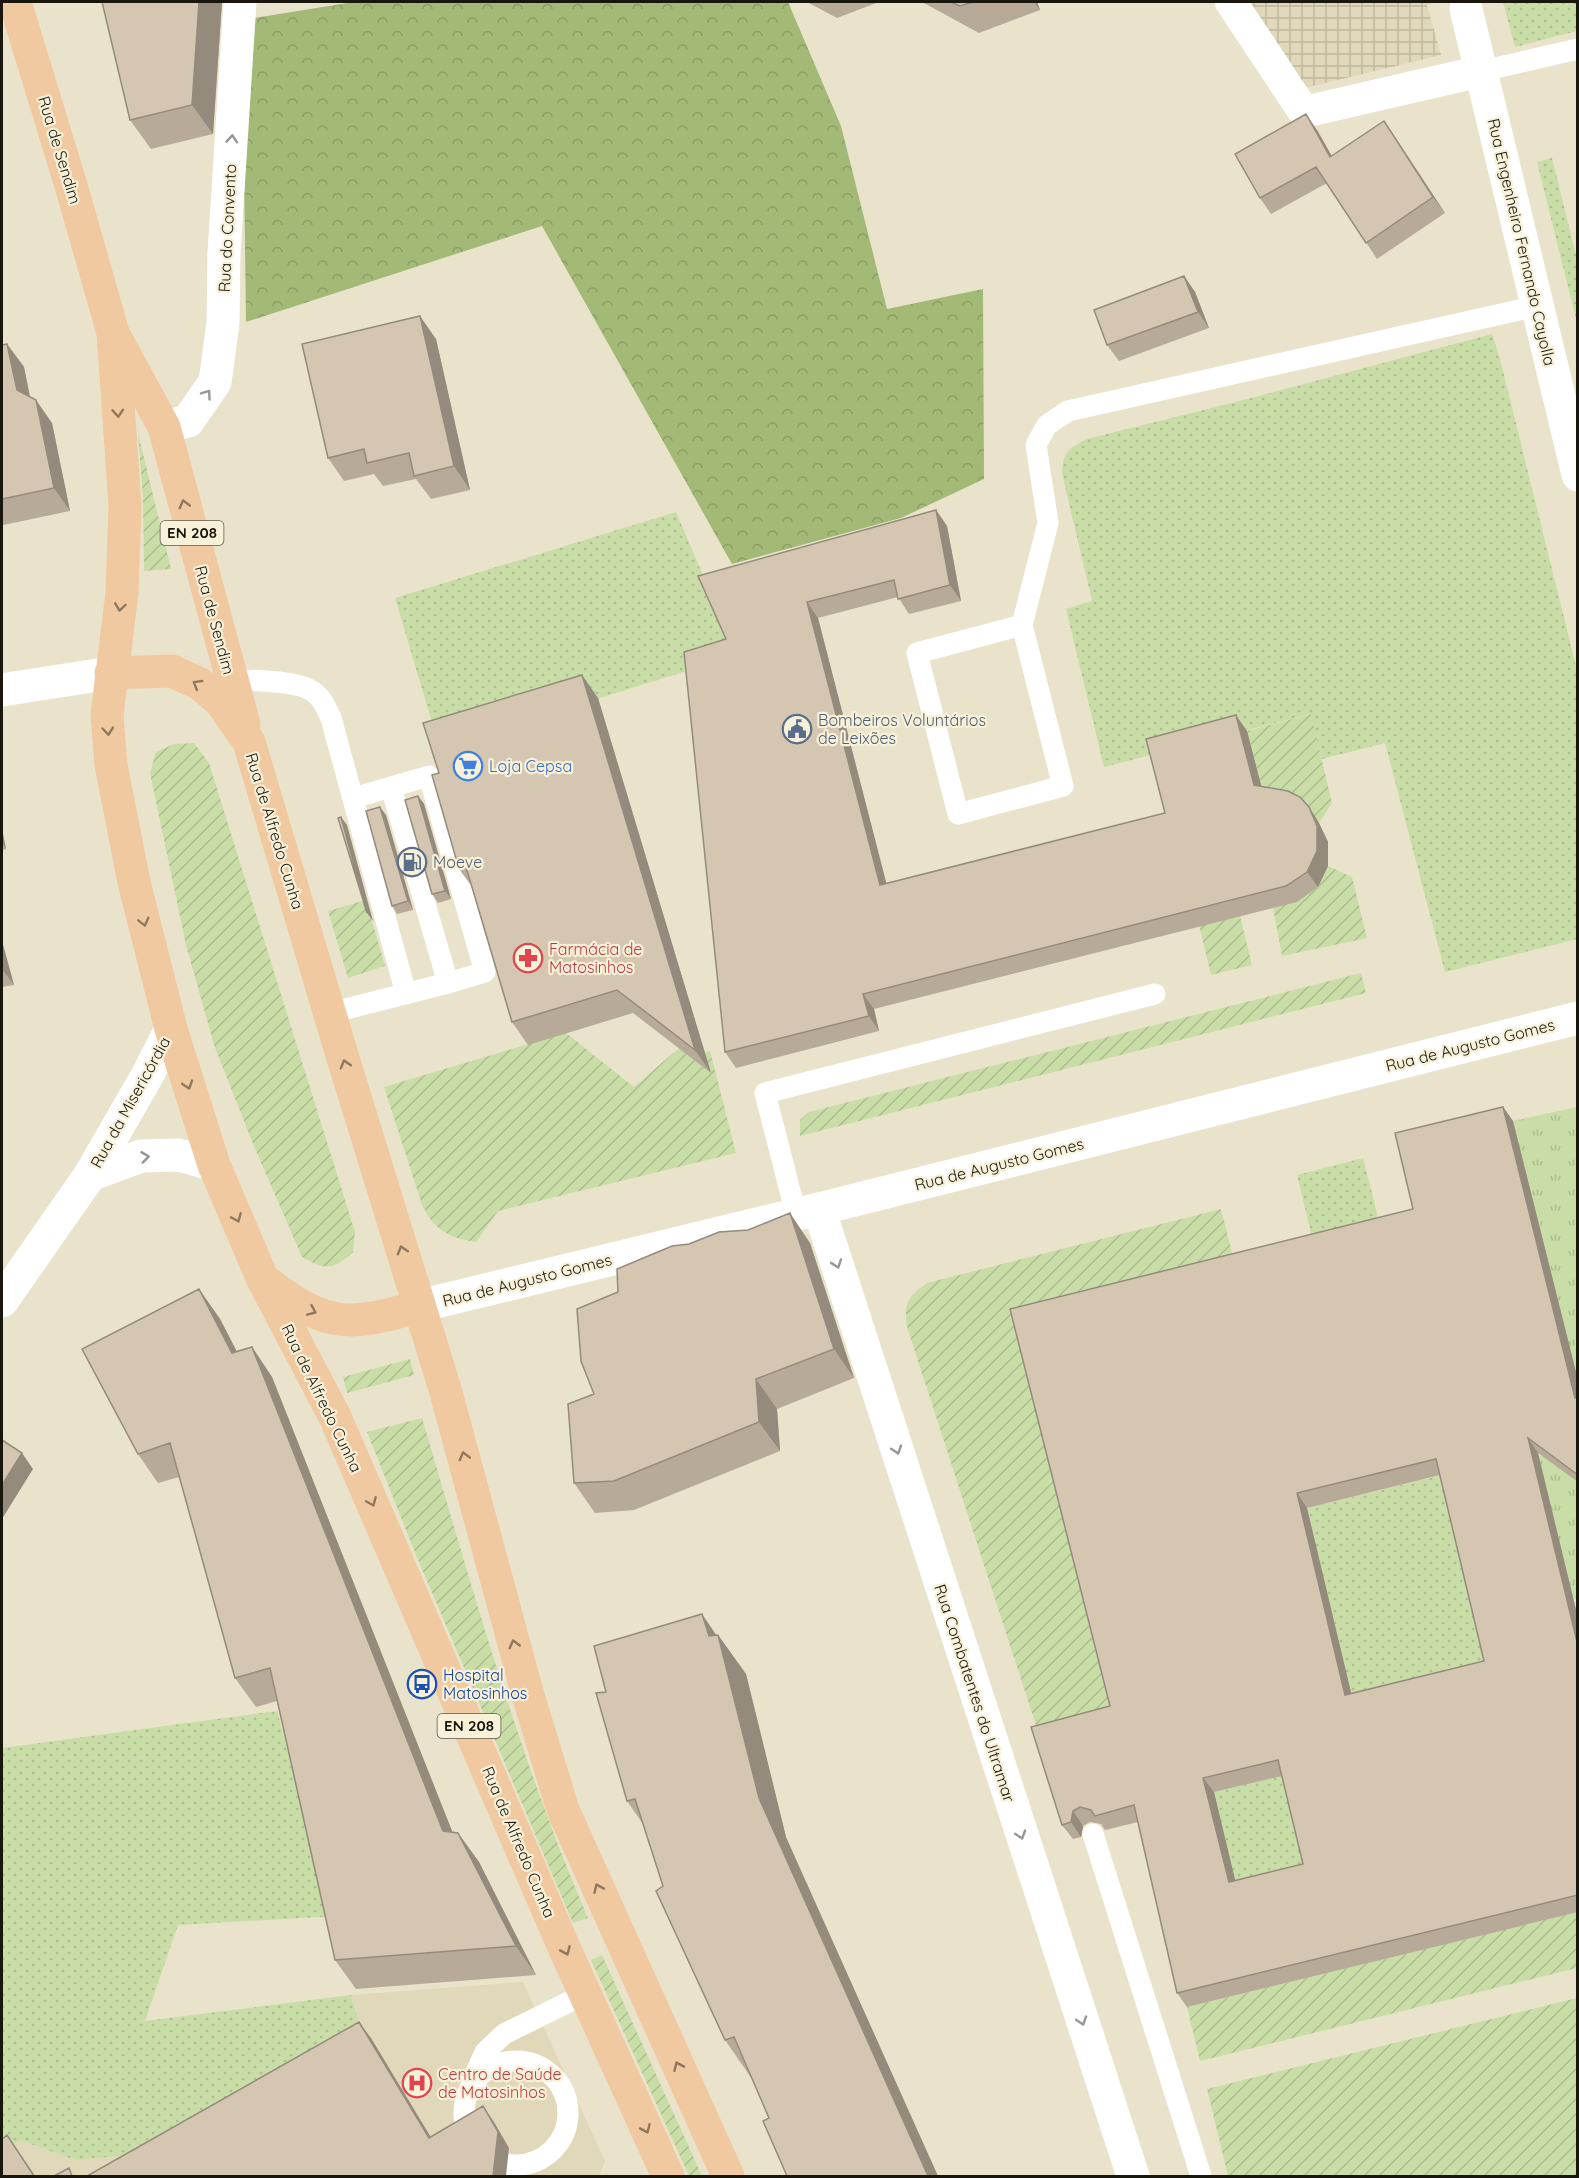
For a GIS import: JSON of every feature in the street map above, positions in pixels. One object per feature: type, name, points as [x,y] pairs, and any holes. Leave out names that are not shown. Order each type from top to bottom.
[{"type":"main road","name":"Rua de Sendim","points":[[15,2],[113,333],[125,505],[122,593],[111,673]]},
{"type":"main road","name":"Rua de Sendim","points":[[113,333],[164,427],[249,742]]},
{"type":"main road","name":"Rua de Alfredo Cunha","points":[[668,2176],[585,1994],[336,1417],[263,1280],[213,1165],[171,1029],[134,882],[111,765],[107,715],[111,673],[172,671],[200,684],[220,701],[249,742],[445,1389],[527,1692],[563,1810],[728,2176]]},
{"type":"main road","name":"Rua de Alfredo Cunha","points":[[263,1280],[292,1302],[320,1315],[349,1321],[381,1318],[419,1306]]},
{"type":"street","name":"Rua do Convento","points":[[164,427],[188,421],[215,382],[223,323],[224,253],[240,2]]},
{"type":"street","points":[[1231,2],[1305,112],[1482,71]]},
{"type":"street","name":"Rua Engenheiro Fernando Cayolla","points":[[1466,9],[1578,475]]},
{"type":"street","points":[[2,690],[111,673]]},
{"type":"street","name":"Rua de Augusto Gomes","points":[[419,1306],[1578,1018]]},
{"type":"street","name":"Rua da Misericórdia","points":[[2,1301],[90,1175],[147,1076],[171,1029]]},
{"type":"street","name":"Rua da Misericórdia","points":[[90,1175],[141,1156],[179,1155],[213,1165]]},
{"type":"street","name":"Rua Combatentes do Ultramar","points":[[807,1211],[1133,2176]]},
{"type":"lane","points":[[1482,71],[1578,49]]},
{"type":"lane","points":[[1022,625],[917,652],[958,814],[1063,786],[1022,625],[1048,523],[1036,445],[1047,424],[1068,411],[1537,306]]},
{"type":"lane","points":[[231,679],[302,685],[322,700],[331,718],[406,993]]},
{"type":"lane","points":[[330,1013],[485,972],[429,776],[353,798]]},
{"type":"lane","points":[[391,787],[448,983]]},
{"type":"lane","points":[[807,1211],[765,1093],[1155,994]]},
{"type":"lane","points":[[1093,1834],[1201,2176]]},
{"type":"lane","points":[[465,2101],[472,2086],[483,2073],[496,2064],[513,2061],[529,2062],[544,2068],[556,2079],[565,2093],[568,2109],[567,2126],[561,2141],[550,2154],[536,2162],[520,2166],[504,2165],[489,2158],[476,2148],[468,2133],[464,2117],[465,2101],[477,2066],[485,2052],[504,2034],[585,1994]]},
{"type":"lane","points":[[523,2024],[518,2034],[517,2046],[529,2062]]},
{"type":"shaded area","points":[[1248,2],[1437,2],[1427,5],[1441,55],[1305,88]]},
{"type":"shaded area","name":"Centro de Saúde de Matosinhos","points":[[523,1982],[605,2161],[599,2176],[2,2176],[2,2152],[20,2140],[75,2160],[360,2026],[351,1995]]},
{"type":"green space","points":[[354,2],[788,2],[841,126],[887,309],[983,289],[984,479],[901,518],[732,564],[542,226],[246,322],[242,20]]},
{"type":"green space","points":[[1503,2],[1577,2],[1577,31],[1515,47]]},
{"type":"green space","points":[[1552,158],[1577,259],[1577,323],[1537,162]]},
{"type":"green space","points":[[1492,334],[1577,670],[1577,939],[1445,972],[1385,743],[1322,759],[1310,714],[1104,767],[1066,609],[1092,601],[1062,473],[1068,451],[1087,439]]},
{"type":"green space","points":[[138,433],[171,569],[144,571],[143,499]]},
{"type":"green space","points":[[676,512],[737,655],[479,736],[439,746],[395,598]]},
{"type":"green space","points":[[1311,714],[1332,803],[1319,823],[1311,812],[1266,805],[1247,731]]},
{"type":"green space","points":[[194,743],[209,763],[355,1232],[353,1252],[334,1265],[323,1266],[302,1257],[253,1144],[214,1045],[186,945],[150,773],[156,752],[174,744]]},
{"type":"green space","points":[[1328,866],[1352,877],[1367,938],[1282,956],[1273,908],[1318,887]]},
{"type":"green space","points":[[366,900],[385,966],[348,978],[328,911]]},
{"type":"green space","points":[[1240,916],[1252,965],[1211,975],[1199,925]]},
{"type":"green space","points":[[1361,973],[1366,993],[800,1136],[800,1120],[809,1112]]},
{"type":"green space","points":[[566,1033],[634,1087],[679,1048],[691,1057],[710,1051],[736,1153],[498,1211],[476,1242],[458,1238],[443,1231],[432,1221],[422,1205],[384,1087]]},
{"type":"green space","points":[[1577,1107],[1577,1380],[1513,1121]]},
{"type":"green space","points":[[1363,1158],[1382,1233],[1315,1250],[1297,1175]]},
{"type":"green space","points":[[1221,1209],[1236,1269],[1120,1721],[1041,1741],[907,1327],[908,1301],[927,1283]]},
{"type":"green space","points":[[410,1359],[414,1375],[347,1393],[343,1377]]},
{"type":"green space","points":[[422,1418],[497,1670],[540,1795],[588,1918],[573,1923],[416,1555],[367,1432]]},
{"type":"green space","points":[[1577,1447],[1578,1598],[1573,1600],[1538,1456]]},
{"type":"green space","points":[[1446,1474],[1495,1675],[1355,1709],[1307,1508]]},
{"type":"green space","points":[[277,1711],[289,1755],[305,1751],[337,1916],[178,1925],[145,2021],[351,1995],[360,2026],[147,2153],[75,2160],[20,2140],[2,2152],[2,1748]]},
{"type":"green space","points":[[1288,1774],[1313,1878],[1239,1897],[1214,1792]]},
{"type":"green space","points":[[1577,1912],[1577,1968],[1200,2061],[1187,2007]]},
{"type":"green space","points":[[602,1955],[702,2176],[689,2176],[591,1960]]},
{"type":"green space","points":[[1577,1998],[1577,2176],[1228,2176],[1207,2089]]},
{"type":"building","points":[[102,2],[199,2],[192,105],[130,120]]},
{"type":"building","points":[[951,2],[973,2],[960,6]]},
{"type":"building","points":[[1306,114],[1330,157],[1384,121],[1433,197],[1366,243],[1316,167],[1260,198],[1235,154]]},
{"type":"building","points":[[1184,276],[1198,312],[1107,345],[1094,310]]},
{"type":"building","points":[[420,316],[454,466],[414,476],[409,453],[367,463],[364,449],[328,458],[302,344]]},
{"type":"building","points":[[7,344],[17,390],[36,400],[54,488],[2,499],[2,345]]},
{"type":"building","name":"Bombeiros Voluntários de Leixões","points":[[936,510],[950,585],[898,599],[894,580],[807,602],[880,885],[1165,813],[1146,739],[1236,715],[1254,785],[1288,791],[1300,797],[1309,807],[1317,826],[1317,851],[1307,872],[1286,886],[863,994],[869,1016],[725,1052],[684,652],[726,639],[698,576]]},
{"type":"building","points":[[582,675],[695,1050],[617,990],[512,1022],[466,867],[459,869],[432,775],[439,773],[423,723]]},
{"type":"building","points":[[418,796],[445,891],[432,894],[405,800]]},
{"type":"building","points":[[380,807],[408,901],[392,906],[366,811]]},
{"type":"building","points":[[341,817],[367,913],[338,818]]},
{"type":"building","points":[[1503,1107],[1575,1398],[1578,1398],[1578,1475],[1528,1438],[1578,1646],[1578,1895],[1177,1993],[1134,1805],[1095,1816],[1091,1810],[1080,1807],[1073,1811],[1071,1822],[1062,1825],[1031,1727],[1110,1706],[1010,1309],[1413,1209],[1395,1133]],"holes":[[[1436,1459],[1484,1661],[1345,1695],[1297,1493]],[[1278,1760],[1303,1864],[1229,1882],[1203,1778]]]},
{"type":"building","points":[[790,1213],[834,1349],[756,1379],[759,1422],[614,1481],[574,1483],[568,1404],[594,1394],[581,1361],[577,1309],[618,1292],[617,1269],[672,1246],[689,1244],[719,1232],[748,1230]]},
{"type":"building","points":[[199,1289],[232,1353],[252,1347],[443,1831],[458,1833],[516,1946],[335,1960],[270,1668],[235,1678],[170,1443],[138,1454],[82,1349]]},
{"type":"building","points":[[2,1440],[22,1453],[2,1485]]},
{"type":"building","points":[[702,1614],[709,1636],[718,1635],[759,1798],[928,2176],[787,2176],[763,2121],[769,2118],[734,2037],[725,2040],[656,1891],[663,1886],[635,1799],[627,1801],[596,1693],[606,1692],[594,1646]]},
{"type":"building","points":[[359,2022],[429,2138],[483,2106],[498,2132],[493,2176],[87,2176]]},
{"type":"building","points":[[7,2135],[34,2176],[2,2176],[2,2139]]},
{"type":"building","points":[[69,2168],[72,2176],[54,2176]]},
{"type":"place","name":"Bombeiros Voluntários de Leixões","points":[[797,729]]},
{"type":"place","name":"Loja Cepsa","points":[[468,766]]},
{"type":"place","name":"Moeve","points":[[412,862]]},
{"type":"place","name":"Farmácia de Matosinhos","points":[[528,958]]},
{"type":"place","name":"Hospital Matosinhos","points":[[422,1684]]},
{"type":"place","name":"Centro de Saúde de Matosinhos","points":[[417,2083]]}]
